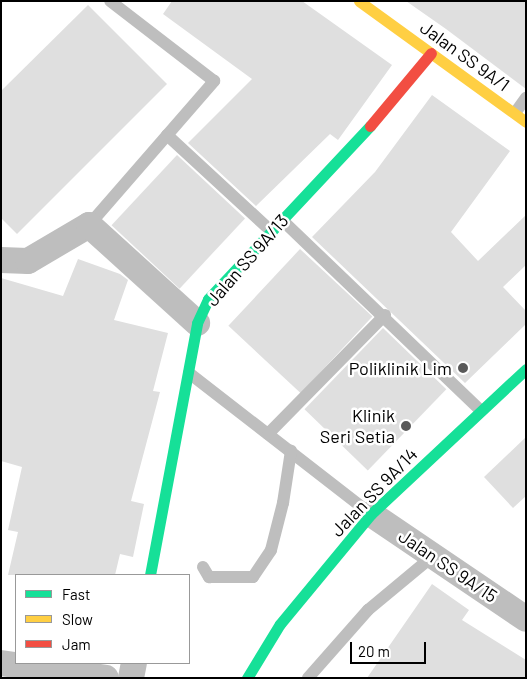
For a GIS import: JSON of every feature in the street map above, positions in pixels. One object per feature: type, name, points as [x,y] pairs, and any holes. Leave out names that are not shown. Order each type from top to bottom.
[{"type":"street","name":"Jalan SS 9A/1","points":[[359,1],[526,122]]},
{"type":"street","name":"Jalan SS 9A/13","points":[[150,574],[198,324],[208,299],[270,230],[350,150],[431,53]]},
{"type":"street","points":[[1,260],[28,261],[89,225],[198,324]]},
{"type":"street","name":"Jalan SS 9A/14","points":[[247,678],[280,624],[371,514],[526,369]]},
{"type":"street","name":"Jalan SS 9A/15","points":[[371,514],[526,619]]},
{"type":"street","points":[[1,663],[106,678]]},
{"type":"street","points":[[131,678],[134,664]]},
{"type":"lane","points":[[89,225],[214,81],[110,1]]},
{"type":"lane","points":[[515,114],[526,98]]},
{"type":"lane","points":[[167,135],[270,230]]},
{"type":"lane","points":[[281,219],[385,315],[481,411]]},
{"type":"lane","points":[[268,434],[385,315]]},
{"type":"lane","points":[[189,372],[371,514]]},
{"type":"lane","points":[[202,567],[209,577],[253,577],[271,550],[283,503],[290,451]]},
{"type":"lane","points":[[308,678],[368,610],[432,556]]},
{"type":"building","points":[[172,1],[302,1],[392,65],[338,140],[330,134],[256,206],[188,143],[252,79],[163,14]]},
{"type":"building","points":[[406,1],[526,1],[526,89],[446,29]]},
{"type":"building","points":[[88,5],[167,84],[17,234],[1,218],[1,91]]},
{"type":"building","points":[[432,95],[510,151],[451,232],[478,261],[526,215],[526,265],[503,287],[526,311],[526,324],[465,383],[312,237],[375,172]]},
{"type":"building","points":[[177,155],[245,218],[180,289],[112,225]]},
{"type":"building","points":[[300,249],[372,317],[301,393],[228,326]]},
{"type":"building","points":[[78,259],[120,274],[128,280],[114,320],[168,333],[153,391],[160,392],[131,501],[144,504],[133,557],[120,554],[115,574],[8,575],[18,532],[8,530],[22,467],[1,461],[1,278],[63,296]]},
{"type":"building","points":[[383,328],[446,389],[368,470],[305,409]]},
{"type":"building","points":[[526,437],[526,496],[513,508],[484,477]]},
{"type":"building","points":[[432,584],[469,610],[462,620],[526,660],[526,678],[367,678]]},
{"type":"traffic: fast","points":[[150,574],[197,323],[208,299],[370,126]]},
{"type":"traffic: fast","points":[[247,678],[280,624],[371,514],[526,369]]},
{"type":"traffic: slow","points":[[359,1],[526,122]]},
{"type":"traffic: jam","points":[[370,126],[431,53]]},
{"type":"place","name":"Poliklinik Lim","points":[[463,368]]},
{"type":"place","name":"Klinik Seri Setia","points":[[406,426]]}]
